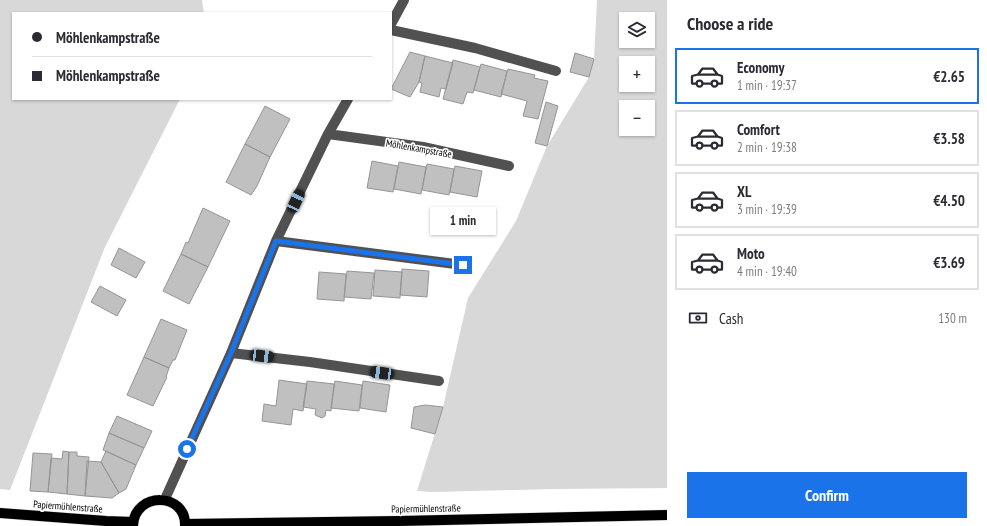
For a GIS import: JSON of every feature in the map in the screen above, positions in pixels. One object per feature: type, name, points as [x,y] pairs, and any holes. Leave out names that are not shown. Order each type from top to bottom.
[{"type":"main road","points":[[134,524],[136,514],[144,504],[164,499],[176,505],[181,511],[185,525]]},
{"type":"main road","name":"Papiermühlenstraße","points":[[0,513],[134,524]]},
{"type":"main road","name":"Papiermühlenstraße","points":[[185,525],[381,524],[667,514]]},
{"type":"street","points":[[392,22],[404,0]]},
{"type":"street","points":[[392,30],[475,48],[556,71]]},
{"type":"street","points":[[164,499],[231,353],[276,241],[328,134],[347,100]]},
{"type":"street","name":"Möhlenkampstraße","points":[[328,134],[423,148],[509,166]]},
{"type":"street","points":[[276,241],[463,265]]},
{"type":"street","points":[[231,353],[310,362],[439,382]]},
{"type":"shaded area","points":[[0,0],[202,0],[204,12],[12,12],[12,100],[179,100],[105,247],[10,490],[0,489]]},
{"type":"shaded area","points":[[597,0],[667,0],[667,488],[417,491],[443,407],[468,298],[516,221],[547,146],[589,77],[594,59]]},
{"type":"building","points":[[410,52],[425,56],[419,82],[410,97],[392,89]]},
{"type":"building","points":[[575,53],[594,59],[589,77],[570,72]]},
{"type":"building","points":[[425,56],[453,63],[446,89],[441,88],[439,97],[420,92],[422,83],[419,82]]},
{"type":"building","points":[[453,60],[480,67],[473,93],[467,92],[463,104],[443,99]]},
{"type":"building","points":[[481,64],[507,71],[501,97],[474,90]]},
{"type":"building","points":[[508,69],[535,75],[534,78],[548,81],[538,119],[523,116],[527,101],[501,94]]},
{"type":"building","points":[[546,102],[558,106],[547,146],[535,143]]},
{"type":"building","points":[[265,106],[290,119],[270,157],[245,144]]},
{"type":"building","points":[[245,144],[270,157],[257,186],[251,195],[226,182]]},
{"type":"building","points":[[372,161],[398,166],[393,192],[367,188]]},
{"type":"building","points":[[399,162],[426,167],[421,194],[394,189]]},
{"type":"building","points":[[427,164],[454,169],[449,195],[422,190]]},
{"type":"building","points":[[455,166],[482,171],[477,197],[450,192]]},
{"type":"building","points":[[203,208],[230,221],[208,267],[181,254],[186,242],[188,243]]},
{"type":"building","points":[[119,248],[145,262],[136,278],[111,265]]},
{"type":"building","points":[[181,254],[208,267],[189,304],[163,291]]},
{"type":"building","points":[[402,269],[429,271],[427,297],[400,295]]},
{"type":"building","points":[[375,270],[402,272],[400,298],[373,296]]},
{"type":"building","points":[[347,271],[374,273],[371,299],[344,297]]},
{"type":"building","points":[[319,272],[346,274],[344,301],[317,299]]},
{"type":"building","points":[[100,286],[126,300],[117,316],[91,302]]},
{"type":"building","points":[[161,319],[187,330],[175,360],[173,360],[169,368],[144,357]]},
{"type":"building","points":[[144,357],[169,368],[167,377],[153,406],[127,395]]},
{"type":"building","points":[[279,380],[307,384],[303,411],[293,409],[291,425],[262,421],[264,404],[276,406]]},
{"type":"building","points":[[307,381],[334,384],[331,411],[326,410],[325,416],[322,418],[315,415],[316,409],[303,407]]},
{"type":"building","points":[[335,381],[362,385],[359,411],[331,408]]},
{"type":"building","points":[[363,381],[390,385],[386,412],[360,408]]},
{"type":"building","points":[[425,405],[443,407],[435,434],[411,428],[414,407]]},
{"type":"building","points":[[117,416],[152,431],[144,448],[109,433]]},
{"type":"building","points":[[109,433],[144,448],[136,465],[103,450]]},
{"type":"building","points":[[63,451],[69,452],[67,494],[48,492],[51,458],[62,459]]},
{"type":"building","points":[[106,451],[136,465],[126,489],[119,493],[101,462]]},
{"type":"building","points":[[69,452],[77,452],[77,456],[89,457],[85,496],[67,494]]},
{"type":"building","points":[[33,453],[52,454],[48,492],[30,491]]},
{"type":"building","points":[[87,461],[101,462],[119,493],[112,498],[85,496]]},
{"type":"route","points":[[187,449],[231,353],[276,241],[463,265]]}]
